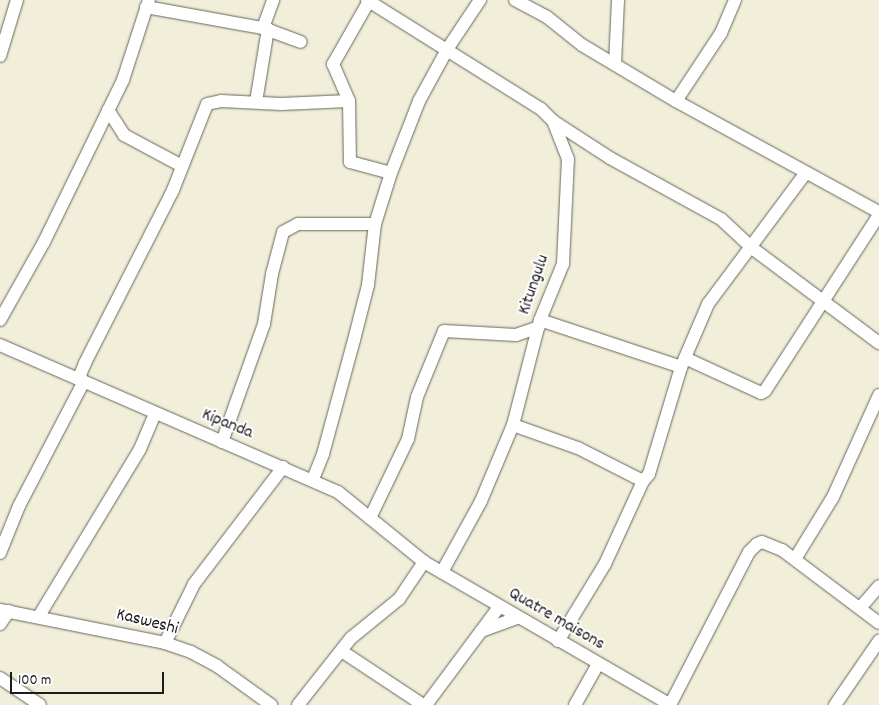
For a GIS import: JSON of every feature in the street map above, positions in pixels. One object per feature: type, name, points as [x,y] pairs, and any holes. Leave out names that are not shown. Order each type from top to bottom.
[{"type":"street","points":[[0,56],[3,32],[17,0]]},
{"type":"street","points":[[256,102],[266,28],[273,0]]},
{"type":"street","points":[[313,480],[323,454],[366,294],[375,224],[391,173],[419,101],[448,48],[480,0]]},
{"type":"street","points":[[370,518],[408,439],[417,397],[444,331],[516,335],[540,324],[683,363],[760,393],[765,391],[808,327],[821,301],[879,214],[676,101],[582,45],[547,17],[515,0]]},
{"type":"street","points":[[614,64],[618,0]]},
{"type":"street","points":[[676,101],[721,34],[735,0]]},
{"type":"street","points":[[368,1],[333,64],[349,101],[350,162],[391,173]]},
{"type":"street","name":"Kitungulu","points":[[368,1],[448,48],[541,109],[553,121],[566,153],[567,222],[563,264],[540,324],[513,425],[481,501],[442,572]]},
{"type":"street","points":[[0,320],[44,242],[108,110],[132,58],[147,4],[266,28],[301,42]]},
{"type":"street","points":[[0,553],[19,506],[83,383],[80,374],[85,363],[174,190],[206,104],[349,101]]},
{"type":"street","points":[[108,110],[124,135],[182,166]]},
{"type":"street","points":[[553,121],[721,219],[752,248],[879,343]]},
{"type":"street","points":[[566,153],[578,137]]},
{"type":"street","points":[[558,641],[604,564],[652,467],[683,363],[708,304],[752,248],[805,174]]},
{"type":"street","points":[[222,442],[264,324],[272,274],[283,232],[298,224],[375,224]]},
{"type":"street","name":"Kipanda","points":[[0,344],[83,383],[313,480],[354,502],[370,518],[424,562]]},
{"type":"street","points":[[795,560],[833,497],[879,395]]},
{"type":"street","points":[[39,616],[140,449],[155,414]]},
{"type":"street","points":[[513,425],[578,448],[643,482]]},
{"type":"street","points":[[165,644],[194,584],[283,467]]},
{"type":"street","points":[[670,705],[751,549],[762,542],[795,560],[879,623]]},
{"type":"street","points":[[298,705],[343,652],[351,638],[392,607],[424,562]]},
{"type":"street","name":"Quatre maisons","points":[[424,562],[516,618],[670,705]]},
{"type":"street","points":[[860,608],[879,586]]},
{"type":"street","points":[[343,652],[424,705],[498,607]]},
{"type":"street","points":[[0,624],[4,611]]},
{"type":"street","name":"Kasweshi","points":[[4,611],[39,616],[165,644],[217,666],[271,705]]},
{"type":"street","points":[[481,631],[516,618]]},
{"type":"street","points":[[835,705],[879,641]]},
{"type":"street","points":[[575,705],[598,664]]},
{"type":"street","points":[[0,678],[40,705]]}]
